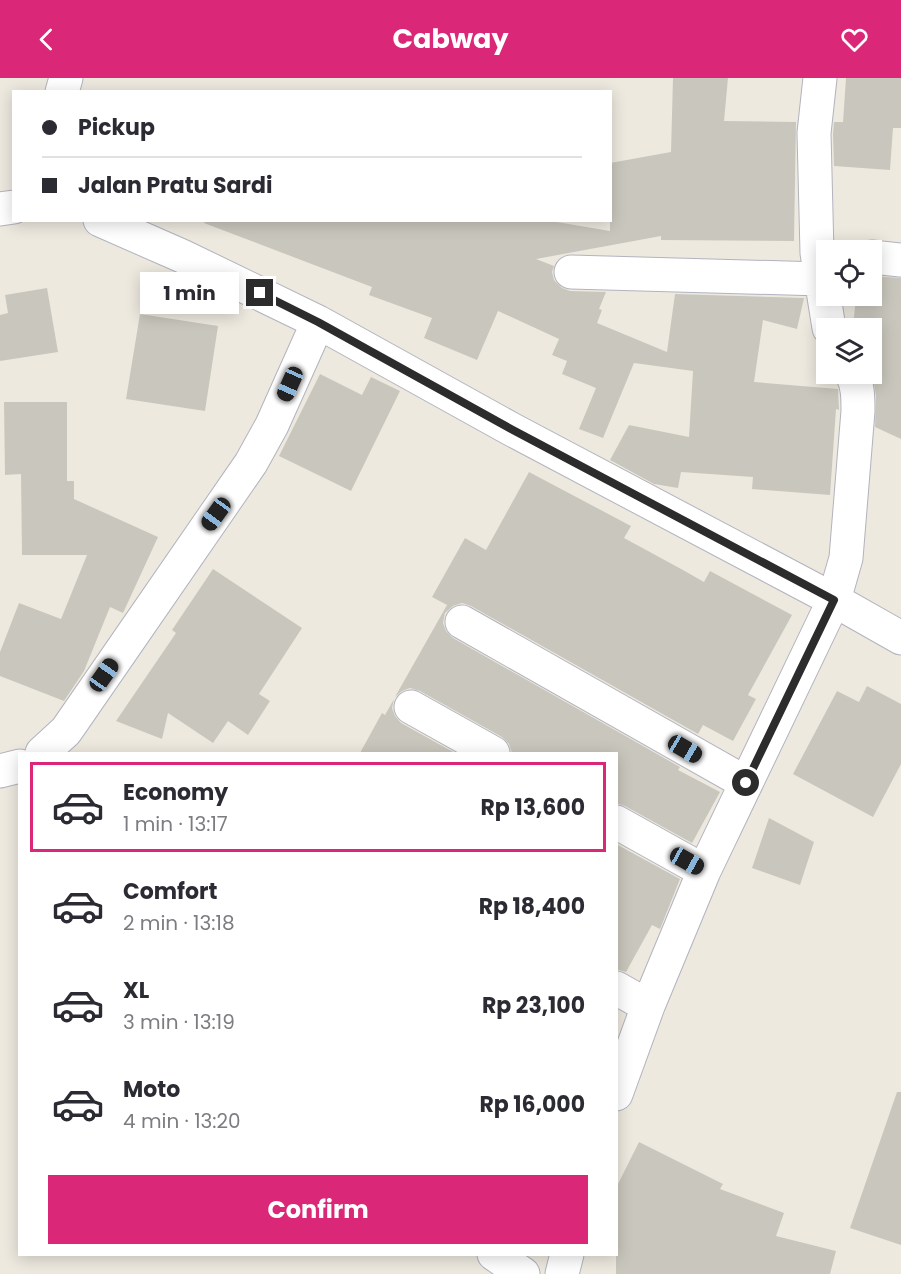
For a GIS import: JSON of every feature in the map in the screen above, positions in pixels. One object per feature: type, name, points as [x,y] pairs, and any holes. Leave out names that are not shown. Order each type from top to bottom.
[{"type":"street","points":[[820,78],[814,133],[820,240]]},
{"type":"street","points":[[105,222],[182,256],[318,322],[511,429],[834,600],[901,638]]},
{"type":"street","points":[[882,259],[901,260]]},
{"type":"street","points":[[571,272],[816,262]]},
{"type":"street","points":[[43,752],[66,731],[251,463],[272,425],[318,322]]},
{"type":"street","points":[[618,1088],[648,1006],[704,871],[834,600],[846,558],[858,411],[856,384]]},
{"type":"street","points":[[462,622],[746,783]]},
{"type":"street","points":[[411,707],[491,752]]},
{"type":"street","points":[[0,771],[18,766]]},
{"type":"street","points":[[618,823],[704,871]]},
{"type":"street","points":[[618,989],[648,1006]]},
{"type":"street","points":[[497,1256],[523,1274]]},
{"type":"street","points":[[562,1274],[566,1256]]},
{"type":"building","points":[[673,78],[728,78],[724,121],[796,122],[794,241],[661,240],[661,236],[536,259],[554,266],[552,272],[554,280],[562,288],[570,291],[606,292],[599,309],[602,310],[597,323],[667,352],[675,294],[804,298],[797,329],[763,320],[754,382],[838,389],[839,410],[836,409],[830,495],[752,489],[753,477],[681,472],[678,488],[654,484],[610,460],[629,425],[689,437],[693,371],[634,363],[603,438],[579,429],[596,388],[562,374],[567,361],[552,355],[559,339],[498,311],[477,360],[424,338],[432,318],[369,295],[372,287],[204,223],[557,222],[610,231],[612,163],[671,152]]},
{"type":"building","points":[[846,78],[901,78],[901,128],[893,128],[890,170],[834,166],[834,122],[843,122]]},
{"type":"building","points":[[882,277],[901,278],[901,439],[875,427],[874,384],[882,384],[882,318],[854,318],[855,306],[882,306]]},
{"type":"building","points":[[47,288],[58,352],[0,361],[0,315],[8,313],[5,295]]},
{"type":"building","points":[[140,314],[218,326],[205,411],[126,399]]},
{"type":"building","points":[[320,374],[362,395],[371,377],[400,391],[351,491],[279,456]]},
{"type":"building","points":[[4,402],[67,402],[67,481],[74,481],[74,499],[158,537],[123,613],[110,607],[84,671],[64,701],[0,676],[0,652],[19,603],[61,619],[87,555],[22,555],[21,474],[5,475]]},
{"type":"building","points":[[529,472],[631,526],[624,538],[704,582],[710,571],[792,615],[748,695],[756,699],[733,741],[703,725],[698,734],[471,606],[462,603],[453,606],[445,613],[443,623],[446,631],[453,638],[680,767],[678,770],[720,792],[692,843],[618,804],[618,752],[512,752],[509,744],[502,737],[420,691],[410,688],[395,697],[447,605],[432,597],[465,538],[486,550]]},
{"type":"building","points":[[213,569],[302,628],[259,694],[270,701],[248,735],[228,721],[213,743],[168,713],[162,739],[116,721],[176,633],[172,630]]},
{"type":"building","points":[[867,686],[901,704],[901,764],[873,817],[793,774],[837,691],[859,702]]},
{"type":"building","points":[[394,699],[392,708],[401,723],[453,752],[361,752],[382,713],[385,715]]},
{"type":"building","points":[[769,818],[814,842],[800,885],[752,868]]},
{"type":"building","points":[[618,845],[680,879],[660,929],[652,925],[626,972],[618,970]]},
{"type":"building","points":[[897,1092],[901,1092],[901,1245],[850,1228]]},
{"type":"building","points":[[639,1142],[723,1184],[720,1189],[784,1213],[776,1236],[836,1251],[830,1274],[616,1274],[618,1184]]},
{"type":"route","points":[[260,293],[834,600],[746,783]]}]
